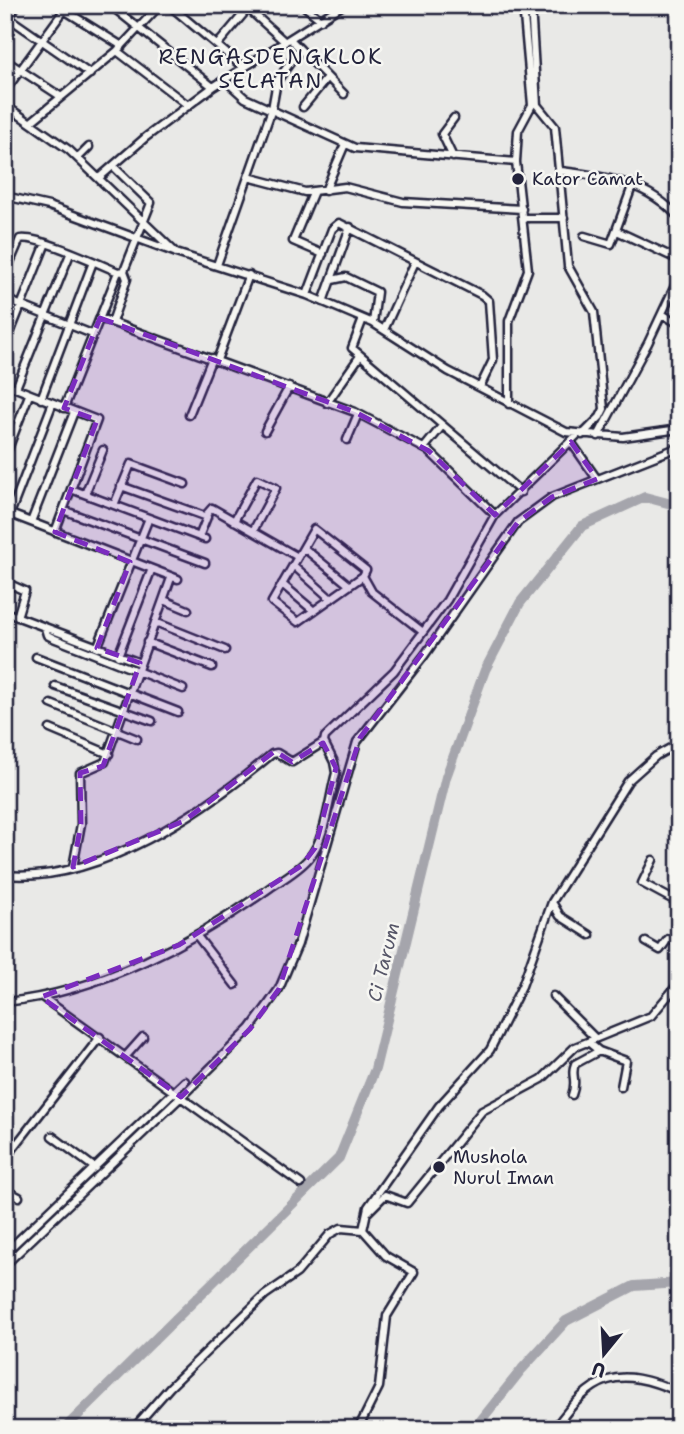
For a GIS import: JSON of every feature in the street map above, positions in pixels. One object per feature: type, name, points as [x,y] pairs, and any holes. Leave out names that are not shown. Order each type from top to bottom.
[{"type":"street","points":[[17,5],[7,21],[43,40],[90,74]]},
{"type":"street","points":[[56,5],[66,8],[189,106]]},
{"type":"street","points":[[110,5],[213,87]]},
{"type":"street","points":[[169,5],[244,68]]},
{"type":"street","points":[[303,5],[321,20]]},
{"type":"street","points":[[100,177],[213,87],[343,5]]},
{"type":"street","points":[[5,875],[27,877],[73,867],[113,853],[184,821],[272,754],[277,753],[292,762],[324,742],[329,732],[385,681],[423,632],[447,600],[495,515],[570,442],[600,417],[604,405],[594,313],[568,270],[555,127],[535,105],[523,5]]},
{"type":"street","points":[[509,404],[509,321],[527,276],[516,162],[518,131],[535,105],[531,5]]},
{"type":"street","points":[[31,122],[119,49],[157,6]]},
{"type":"street","points":[[218,44],[248,6],[300,49],[344,94]]},
{"type":"street","points":[[5,91],[66,8]]},
{"type":"street","points":[[217,265],[272,109],[277,81],[300,49]]},
{"type":"street","points":[[5,60],[60,96]]},
{"type":"street","points":[[303,107],[327,78]]},
{"type":"street","points":[[225,80],[240,96],[345,144],[374,151],[516,162]]},
{"type":"street","points":[[5,104],[100,177],[176,253]]},
{"type":"street","points":[[453,157],[442,134],[454,118]]},
{"type":"street","points":[[325,191],[345,144]]},
{"type":"street","points":[[78,158],[89,147]]},
{"type":"street","points":[[64,408],[92,334],[151,201],[113,166]]},
{"type":"street","points":[[561,171],[633,184],[660,199],[679,218]]},
{"type":"street","points":[[248,177],[314,191],[345,187],[403,202],[522,209]]},
{"type":"street","points":[[583,236],[609,244],[617,231],[633,184]]},
{"type":"street","points":[[314,191],[293,241],[323,254]]},
{"type":"street","points":[[5,196],[49,206],[135,239],[307,295],[373,323],[509,404],[557,429],[579,435],[598,436],[639,436],[679,429]]},
{"type":"street","points":[[523,219],[564,218]]},
{"type":"street","points":[[307,295],[335,225],[350,227],[488,299],[493,360],[480,387]]},
{"type":"street","points":[[323,302],[350,227]]},
{"type":"street","points":[[617,231],[679,260]]},
{"type":"street","points":[[5,274],[8,258],[22,238],[46,243],[121,272],[127,279],[113,322]]},
{"type":"street","points":[[5,346],[46,243]]},
{"type":"street","points":[[16,388],[47,316],[69,254]]},
{"type":"street","points":[[41,399],[93,262]]},
{"type":"street","points":[[384,330],[415,262]]},
{"type":"street","points":[[189,415],[249,275]]},
{"type":"street","points":[[332,280],[346,277],[377,292],[373,323]]},
{"type":"street","points":[[598,436],[679,277]]},
{"type":"street","points":[[5,299],[92,334]]},
{"type":"street","points":[[662,314],[679,324]]},
{"type":"street","points":[[100,318],[358,414],[424,448],[495,515]]},
{"type":"street","points":[[363,319],[351,346],[360,356],[521,492]]},
{"type":"street","points":[[327,403],[360,356]]},
{"type":"street","points":[[5,384],[52,405],[97,420],[55,531]]},
{"type":"street","points":[[265,431],[289,387]]},
{"type":"street","points":[[5,457],[29,395]]},
{"type":"street","points":[[52,405],[8,513],[175,579],[155,621],[108,754],[101,766],[80,773],[81,824],[73,867]]},
{"type":"street","points":[[31,522],[75,412]]},
{"type":"street","points":[[347,440],[358,414]]},
{"type":"street","points":[[424,448],[442,426]]},
{"type":"street","points":[[570,442],[597,479]]},
{"type":"street","points":[[5,1265],[250,1029],[284,978],[298,944],[360,738],[424,656],[518,522],[552,497],[679,447]]},
{"type":"street","points":[[85,494],[103,450]]},
{"type":"street","points":[[114,505],[131,464],[185,484]]},
{"type":"street","points":[[234,521],[257,478],[276,488],[253,531]]},
{"type":"street","points":[[121,486],[205,516]]},
{"type":"street","points":[[71,489],[202,538],[207,517],[205,516]]},
{"type":"street","points":[[205,516],[212,508],[298,557]]},
{"type":"street","points":[[63,510],[205,563]]},
{"type":"street","points":[[97,648],[149,518]]},
{"type":"street","points":[[314,529],[366,570],[363,576],[298,622],[272,602],[304,548],[314,529]]},
{"type":"street","points":[[304,548],[349,584]]},
{"type":"street","points":[[293,565],[331,599]]},
{"type":"street","points":[[118,656],[151,571]]},
{"type":"street","points":[[363,576],[372,592],[423,632]]},
{"type":"street","points":[[5,582],[25,593],[17,617]]},
{"type":"street","points":[[282,584],[314,611]]},
{"type":"street","points":[[164,600],[188,610]]},
{"type":"street","points":[[5,612],[140,663]]},
{"type":"street","points":[[155,621],[225,650]]},
{"type":"street","points":[[45,628],[47,635],[53,638],[183,689]]},
{"type":"street","points":[[148,642],[212,667]]},
{"type":"street","points":[[36,657],[178,712]]},
{"type":"street","points":[[55,686],[152,721]]},
{"type":"street","points":[[51,704],[136,739]]},
{"type":"street","points":[[50,729],[108,754]]},
{"type":"street","points":[[5,1002],[41,997],[101,978],[197,936],[252,901],[310,857],[320,835],[336,770],[324,742]]},
{"type":"street","points":[[363,1230],[368,1207],[439,1106],[490,1050],[522,986],[552,902],[628,781],[656,756],[679,743]]},
{"type":"street","points":[[653,860],[642,883],[679,903]]},
{"type":"street","points":[[552,902],[560,916],[590,935]]},
{"type":"street","points":[[197,936],[234,985]]},
{"type":"street","points":[[646,942],[660,950],[668,939],[679,943]]},
{"type":"street","points":[[365,1216],[385,1195],[407,1203],[482,1111],[537,1082],[572,1049],[651,1016],[679,982]]},
{"type":"street","points":[[553,996],[596,1038]]},
{"type":"street","points":[[41,997],[301,1184]]},
{"type":"street","points":[[5,1160],[100,1037]]},
{"type":"street","points":[[126,1056],[143,1037]]},
{"type":"street","points":[[588,1042],[599,1051],[626,1062],[621,1087]]},
{"type":"street","points":[[572,1094],[577,1080],[573,1070],[575,1064],[599,1051]]},
{"type":"street","points":[[5,1253],[185,1081]]},
{"type":"street","points":[[52,1136],[102,1174]]},
{"type":"street","points":[[5,1190],[19,1197]]},
{"type":"street","points":[[133,1429],[170,1387],[265,1295],[297,1273],[330,1234],[341,1228],[363,1230],[386,1256],[414,1272],[387,1316],[379,1387],[358,1429]]},
{"type":"street","points":[[554,1429],[576,1398],[590,1386],[606,1380],[639,1378],[679,1392]]},
{"type":"highlighted area","points":[[100,318],[355,412],[429,451],[495,515],[571,442],[597,479],[552,497],[518,522],[360,738],[279,989],[250,1029],[181,1097],[41,997],[179,945],[301,866],[315,848],[336,768],[323,743],[292,762],[275,751],[184,821],[73,867],[81,824],[80,773],[103,766],[140,663],[97,648],[130,562],[55,532],[97,420],[64,408]]},
{"type":"waterway","name":"Ci Tarum","points":[[64,1429],[339,1158],[375,1069],[446,777],[485,670],[520,603],[582,526],[645,497],[679,506]]},
{"type":"waterway","name":"Ci Tarum","points":[[474,1429],[522,1369],[566,1321],[634,1286],[679,1283]]},
{"type":"place","name":"Kator Camat","points":[[518,179]]},
{"type":"place","name":"Mushola Nurul Iman","points":[[439,1167]]},
{"type":"district","name":"RENGASDENGKLOK SELATAN","points":[[271,69]]}]
